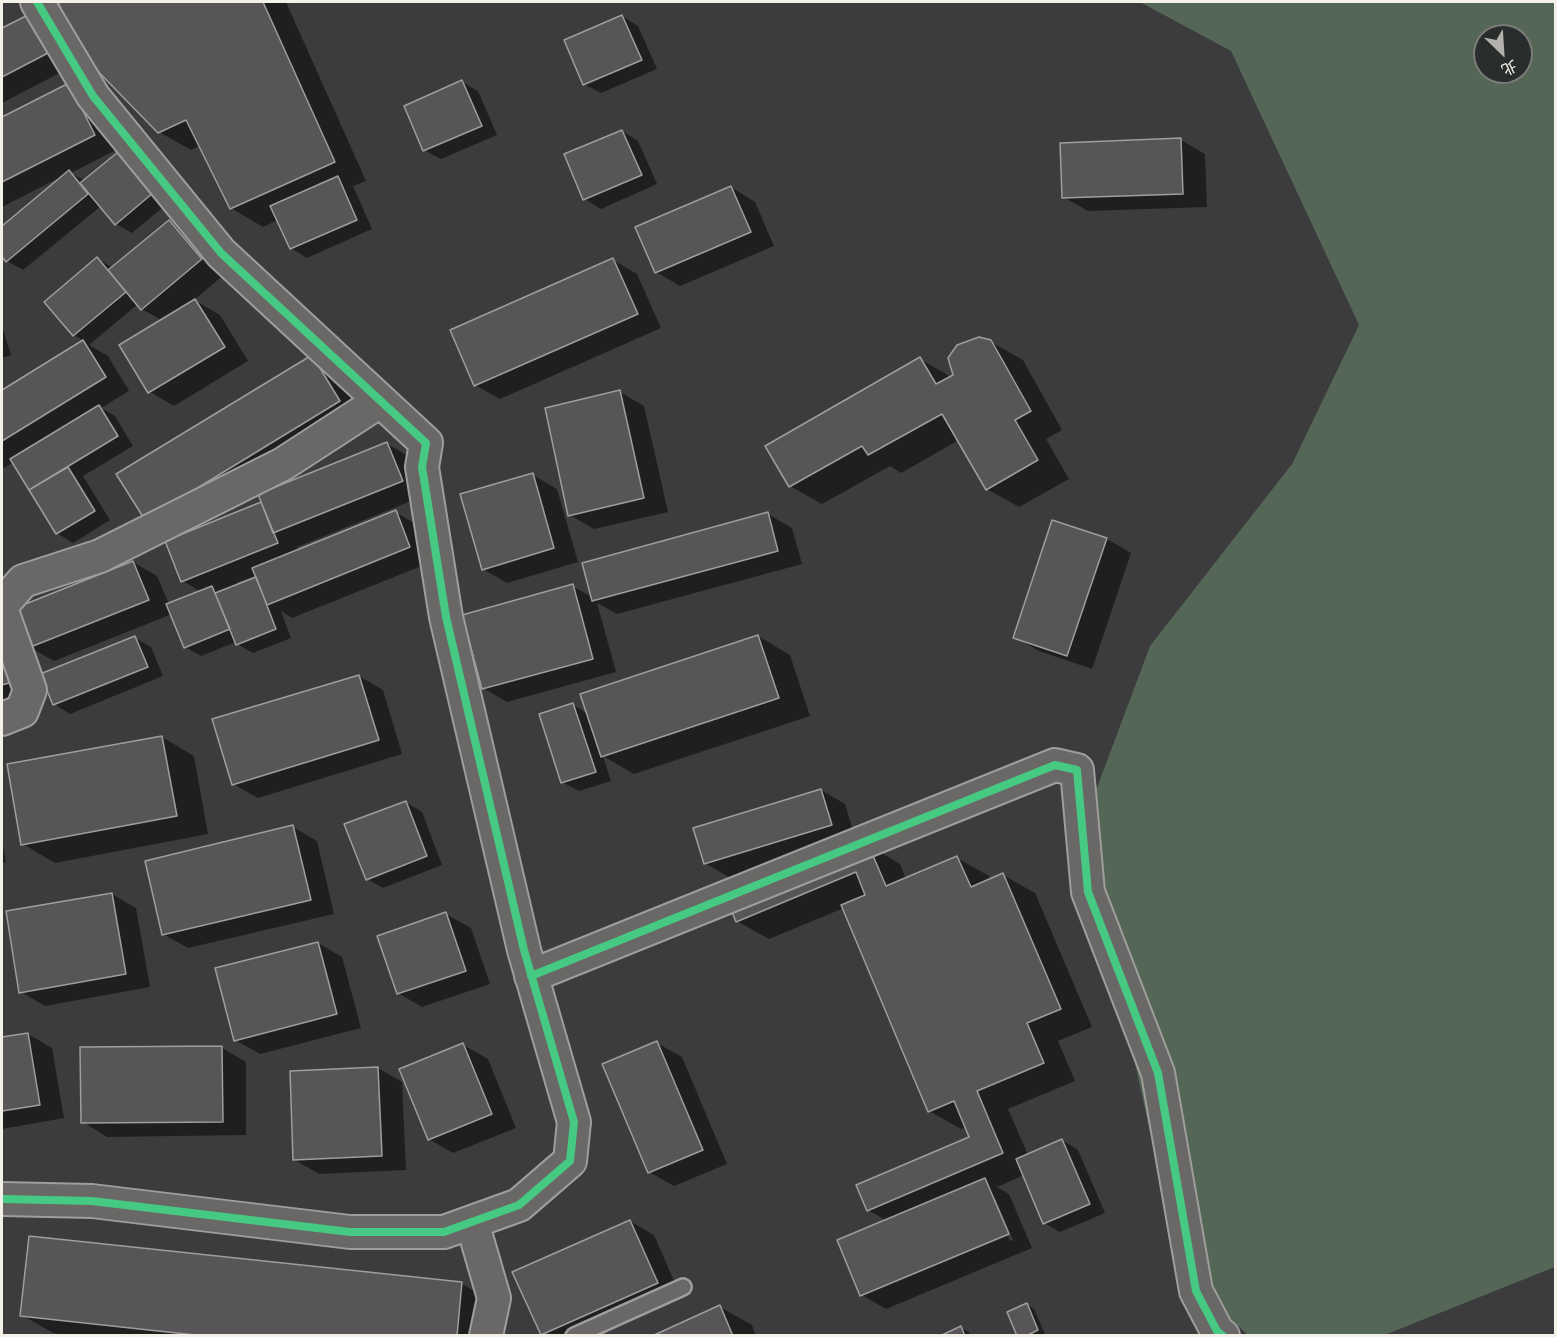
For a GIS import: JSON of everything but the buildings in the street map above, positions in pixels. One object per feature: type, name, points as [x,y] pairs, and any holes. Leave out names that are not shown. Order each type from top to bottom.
[{"type":"street","points":[[2,1199],[92,1201],[350,1232],[444,1232],[519,1205],[570,1161],[574,1122],[524,950],[446,617],[422,467],[426,443],[221,253],[93,96],[36,2]]},
{"type":"street","points":[[2,605],[23,581],[100,556],[283,464],[380,401]]},
{"type":"street","points":[[2,611],[30,690],[22,711],[2,719]]},
{"type":"street","points":[[531,976],[1055,765],[1077,770],[1088,892],[1158,1073],[1196,1291],[1217,1331],[1223,1335]]},
{"type":"street","points":[[472,1222],[494,1298],[486,1335]]},
{"type":"lane","points":[[574,1335],[683,1287]]},
{"type":"green space","points":[[1140,2],[1555,2],[1555,1267],[1382,1336],[1248,1335],[1181,1274],[1083,825],[1150,646],[1292,464],[1359,325],[1231,51]]},
{"type":"cycle path","points":[[2,1199],[92,1201],[350,1232],[444,1232],[519,1205],[570,1161],[574,1122],[524,950],[446,617],[422,467],[426,443],[221,253],[93,96],[37,2]]},
{"type":"cycle path","points":[[531,976],[1055,765],[1077,770],[1088,892],[1158,1073],[1196,1291],[1217,1331],[1223,1336]]}]
